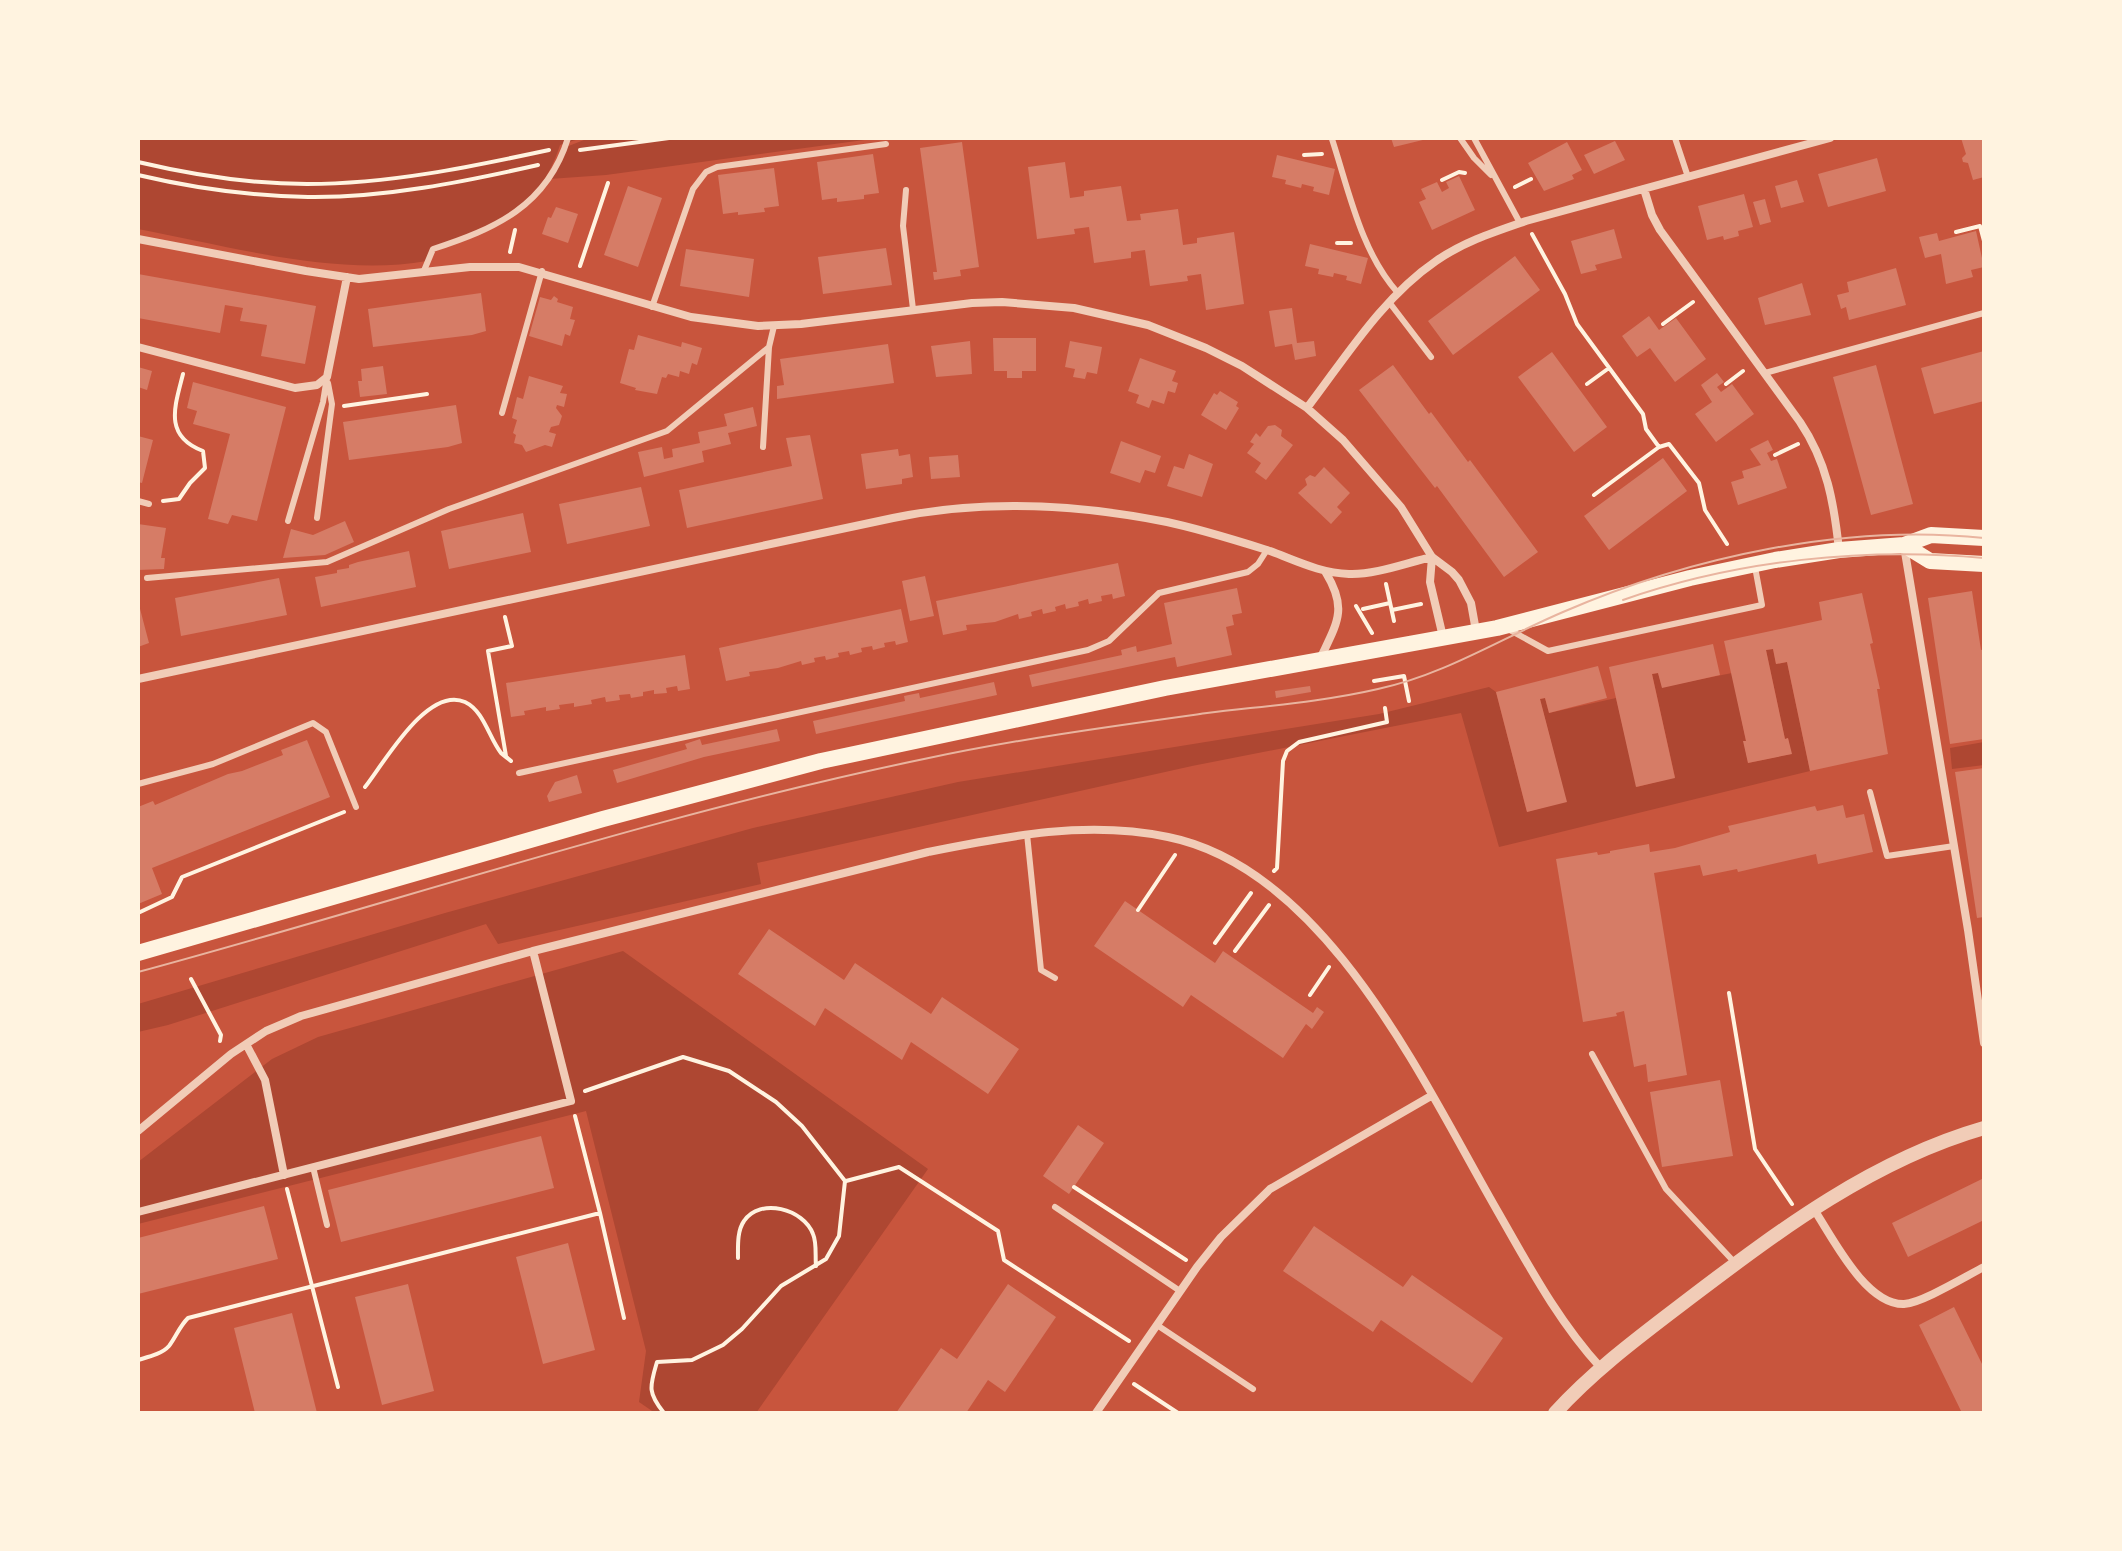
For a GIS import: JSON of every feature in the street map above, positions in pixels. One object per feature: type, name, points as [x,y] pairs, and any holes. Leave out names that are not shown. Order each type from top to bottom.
[{"type":"main road","points":[[138,953],[645,807],[821,761],[1165,688],[1503,626],[1754,564],[1839,550],[1904,545],[1931,535],[1984,538]]},
{"type":"main road","points":[[1904,545],[1930,561],[1984,564]]},
{"type":"street","points":[[1307,408],[1389,302],[1436,261],[1455,249],[1523,222],[1830,138]]},
{"type":"street","points":[[1644,189],[1655,222],[1811,438],[1830,486],[1839,550]]},
{"type":"street","points":[[138,239],[347,277],[388,277],[491,265],[542,271],[691,317],[774,326],[972,303],[1023,302],[1113,315],[1148,325],[1206,348],[1262,378],[1307,408],[1343,440],[1401,507],[1432,557],[1459,580],[1471,603],[1476,631]]},
{"type":"street","points":[[138,347],[295,388],[317,385],[327,377],[347,277]]},
{"type":"street","points":[[138,679],[893,518],[965,507],[1082,508],[1169,522],[1267,550],[1326,573],[1355,574],[1432,557]]},
{"type":"street","points":[[1904,545],[1984,1043]]},
{"type":"street","points":[[1432,557],[1430,582],[1443,637]]},
{"type":"street","points":[[1320,659],[1339,611],[1336,590],[1326,573]]},
{"type":"street","points":[[138,1131],[246,1044],[266,1031],[323,1009],[533,951],[928,852],[1064,829],[1151,834],[1185,841],[1217,854],[1263,882],[1301,913],[1339,953],[1382,1014],[1549,1300],[1584,1350],[1601,1368]]},
{"type":"street","points":[[138,1212],[571,1101],[533,951]]},
{"type":"street","points":[[246,1044],[265,1080],[284,1175]]},
{"type":"street","points":[[1096,1413],[1197,1267],[1221,1237],[1270,1189],[1431,1096]]},
{"type":"street","points":[[1555,1413],[1601,1368],[1799,1217],[1908,1156],[1942,1140],[1984,1128]]},
{"type":"street","points":[[1813,1208],[1864,1283],[1888,1301],[1904,1304],[1918,1300],[1984,1267]]},
{"type":"lane","points":[[423,273],[433,249],[492,228],[521,210],[542,186],[560,158],[568,138]]},
{"type":"lane","points":[[1460,138],[1474,158],[1497,180]]},
{"type":"lane","points":[[1474,138],[1523,222]]},
{"type":"lane","points":[[1675,138],[1688,177]]},
{"type":"lane","points":[[1332,139],[1365,237],[1398,293]]},
{"type":"lane","points":[[652,307],[693,189],[706,172],[717,167],[886,144]]},
{"type":"lane","points":[[906,190],[903,226],[913,309]]},
{"type":"lane","points":[[502,413],[542,271]]},
{"type":"lane","points":[[1389,302],[1431,357]]},
{"type":"lane","points":[[1765,373],[1984,313]]},
{"type":"lane","points":[[763,447],[769,347],[774,326]]},
{"type":"lane","points":[[147,578],[327,562],[449,509],[667,431],[769,347]]},
{"type":"lane","points":[[317,518],[331,400],[327,377]]},
{"type":"lane","points":[[288,521],[323,402],[327,377]]},
{"type":"lane","points":[[138,501],[149,504]]},
{"type":"lane","points":[[519,773],[1088,650],[1109,641],[1159,593],[1248,572],[1267,550]]},
{"type":"lane","points":[[1503,626],[1548,651],[1762,605],[1754,564]]},
{"type":"lane","points":[[138,784],[213,764],[313,723],[326,732],[356,807]]},
{"type":"lane","points":[[1870,792],[1887,856],[1954,846]]},
{"type":"lane","points":[[1027,834],[1041,970],[1055,978]]},
{"type":"lane","points":[[1592,1054],[1666,1189],[1736,1264]]},
{"type":"lane","points":[[313,1167],[327,1225]]},
{"type":"lane","points":[[1055,1207],[1180,1291]]},
{"type":"lane","points":[[1157,1325],[1253,1389]]},
{"type":"path","points":[[138,175],[222,190],[308,197],[401,190],[462,181],[541,164],[587,148],[669,138]]},
{"type":"path","points":[[138,162],[224,178],[308,184],[402,177],[565,147]]},
{"type":"path","points":[[580,266],[608,183]]},
{"type":"path","points":[[1523,222],[1565,294],[1577,324],[1643,414],[1646,429],[1659,447]]},
{"type":"path","points":[[1956,232],[1980,226],[1984,241]]},
{"type":"path","points":[[1663,324],[1706,293]]},
{"type":"path","points":[[167,500],[179,499],[205,468],[203,451],[185,443],[173,414],[187,360]]},
{"type":"path","points":[[1726,384],[1757,362]]},
{"type":"path","points":[[1587,384],[1609,368]]},
{"type":"path","points":[[331,400],[351,406],[427,394]]},
{"type":"path","points":[[1775,455],[1811,438]]},
{"type":"path","points":[[1594,495],[1666,443],[1672,446],[1699,483],[1705,510],[1727,544]]},
{"type":"path","points":[[1385,580],[1394,621]]},
{"type":"path","points":[[1363,609],[1390,603]]},
{"type":"path","points":[[1392,610],[1421,604]]},
{"type":"path","points":[[505,617],[512,646],[488,651],[506,756]]},
{"type":"path","points":[[1374,681],[1404,676],[1409,701]]},
{"type":"path","points":[[1215,943],[1277,868],[1283,761],[1287,751],[1304,740],[1387,722],[1385,708]]},
{"type":"path","points":[[1138,910],[1185,841]]},
{"type":"path","points":[[1235,951],[1277,893]]},
{"type":"path","points":[[1310,995],[1339,953]]},
{"type":"path","points":[[191,979],[221,1035],[222,1043]]},
{"type":"path","points":[[1729,993],[1755,1149],[1799,1217]]},
{"type":"path","points":[[624,1318],[571,1101],[583,1092],[683,1057],[729,1071],[776,1102],[802,1126],[845,1181],[839,1236],[826,1259],[781,1286],[723,1345],[692,1360],[657,1362],[649,1387],[654,1401],[664,1413]]},
{"type":"path","points":[[845,1181],[899,1167],[998,1231],[1004,1260],[1141,1349]]},
{"type":"path","points":[[284,1175],[338,1387]]},
{"type":"path","points":[[1074,1187],[1197,1267]]},
{"type":"path","points":[[738,1258],[739,1233],[744,1220],[767,1207],[780,1208],[805,1222],[813,1232],[816,1266]]},
{"type":"path","points":[[138,1360],[155,1355],[169,1346],[177,1329],[188,1318],[600,1213]]},
{"type":"path","points":[[1122,1376],[1178,1413]]},
{"type":"shaded area","points":[[138,138],[582,138],[560,145],[539,187],[526,202],[494,224],[432,248],[427,261],[356,265],[245,251],[138,229]]},
{"type":"shaded area","points":[[589,138],[879,138],[606,175],[549,179],[566,147]]},
{"type":"shaded area","points":[[1773,649],[1776,664],[1787,662],[1810,771],[1499,847],[1461,713],[1192,766],[757,863],[761,884],[498,944],[486,924],[138,1032],[138,1004],[445,913],[753,828],[958,782],[1379,714],[1489,687],[1496,692],[1527,812],[1566,801],[1540,699],[1545,698],[1549,713],[1616,698],[1637,787],[1675,777],[1652,674],[1658,673],[1662,687],[1732,673],[1748,763],[1791,754],[1766,650]]},
{"type":"shaded area","points":[[1984,742],[1984,765],[1952,769],[1950,748]]},
{"type":"shaded area","points":[[623,951],[928,1169],[756,1413],[655,1413],[639,1402],[646,1351],[586,1111],[138,1224],[138,1162],[272,1059],[318,1037]]},
{"type":"building","points":[[1391,138],[1431,138],[1394,147]]},
{"type":"building","points":[[1961,138],[1984,138],[1984,177],[1973,180],[1968,163],[1963,162],[1966,154]]},
{"type":"building","points":[[1615,141],[1625,160],[1594,174],[1584,155]]},
{"type":"building","points":[[962,142],[979,267],[960,270],[961,276],[934,280],[933,272],[937,272],[920,148]]},
{"type":"building","points":[[1567,142],[1582,170],[1572,175],[1574,179],[1544,191],[1528,163]]},
{"type":"building","points":[[873,154],[879,193],[864,195],[864,199],[822,200],[817,162]]},
{"type":"building","points":[[1277,155],[1335,169],[1329,195],[1313,191],[1314,187],[1302,184],[1301,188],[1272,177]]},
{"type":"building","points":[[1877,158],[1886,191],[1828,207],[1818,174]]},
{"type":"building","points":[[1065,162],[1070,198],[1084,196],[1084,191],[1121,186],[1127,221],[1141,220],[1140,214],[1178,209],[1183,245],[1197,243],[1197,238],[1234,232],[1244,304],[1206,310],[1201,274],[1187,276],[1188,281],[1150,286],[1145,250],[1131,252],[1131,258],[1094,263],[1089,227],[1074,229],[1075,234],[1037,239],[1028,167]]},
{"type":"building","points":[[774,168],[779,206],[764,208],[765,212],[723,214],[718,175]]},
{"type":"building","points":[[1459,176],[1475,210],[1432,230],[1419,202],[1426,199],[1421,189],[1437,182],[1442,192],[1449,188],[1446,182]]},
{"type":"building","points":[[1797,180],[1804,202],[1781,208],[1775,186]]},
{"type":"building","points":[[628,186],[662,198],[638,267],[604,255]]},
{"type":"building","points":[[1744,194],[1753,227],[1738,231],[1739,236],[1707,240],[1698,206]]},
{"type":"building","points":[[1765,199],[1771,222],[1760,225],[1753,202]]},
{"type":"building","points":[[556,207],[578,214],[568,243],[542,234],[548,217],[551,218]]},
{"type":"building","points":[[1614,229],[1622,258],[1595,265],[1597,270],[1581,274],[1571,241]]},
{"type":"building","points":[[1976,231],[1984,267],[1971,270],[1973,277],[1946,284],[1941,254],[1925,258],[1919,237],[1937,233],[1939,241]]},
{"type":"building","points":[[1310,244],[1368,258],[1361,284],[1346,280],[1347,276],[1318,274],[1319,269],[1305,266]]},
{"type":"building","points":[[886,248],[892,285],[823,294],[818,257]]},
{"type":"building","points":[[686,249],[754,259],[749,297],[680,286]]},
{"type":"building","points":[[1515,256],[1540,290],[1453,355],[1428,321]]},
{"type":"building","points":[[1896,268],[1906,305],[1849,320],[1846,307],[1841,309],[1837,295],[1849,292],[1847,282]]},
{"type":"building","points":[[138,274],[316,306],[305,364],[261,356],[267,325],[240,321],[243,308],[225,305],[220,333],[138,318]]},
{"type":"building","points":[[1802,283],[1811,315],[1765,325],[1758,298]]},
{"type":"building","points":[[481,293],[486,331],[373,347],[368,309]]},
{"type":"building","points":[[554,296],[557,302],[573,307],[570,319],[575,320],[570,336],[565,334],[562,346],[529,336],[540,297],[551,300]]},
{"type":"building","points":[[1292,308],[1297,343],[1314,341],[1316,356],[1295,360],[1292,344],[1275,347],[1269,311]]},
{"type":"building","points":[[1649,316],[1659,330],[1676,318],[1706,359],[1675,382],[1650,348],[1637,357],[1622,336]]},
{"type":"building","points":[[638,335],[681,347],[682,342],[702,348],[697,365],[692,363],[689,374],[680,371],[679,377],[668,374],[666,378],[662,377],[657,394],[635,390],[620,383],[629,349],[634,350]]},
{"type":"building","points":[[993,338],[1036,338],[1036,371],[1022,371],[1022,378],[1007,378],[1007,371],[994,371]]},
{"type":"building","points":[[970,341],[972,374],[936,377],[931,346]]},
{"type":"building","points":[[1070,341],[1102,347],[1097,374],[1087,372],[1085,379],[1073,377],[1075,369],[1065,367]]},
{"type":"building","points":[[888,344],[894,383],[777,399],[777,386],[784,385],[780,359]]},
{"type":"building","points":[[1984,351],[1984,401],[1934,414],[1921,368]]},
{"type":"building","points":[[1552,352],[1607,427],[1574,452],[1518,377]]},
{"type":"building","points":[[1140,358],[1176,371],[1172,381],[1178,383],[1175,393],[1168,391],[1164,404],[1152,400],[1149,408],[1136,403],[1139,395],[1128,391]]},
{"type":"building","points":[[1393,365],[1429,414],[1431,412],[1468,462],[1470,460],[1538,552],[1504,577],[1437,486],[1435,488],[1359,390]]},
{"type":"building","points":[[1876,365],[1913,504],[1871,515],[1833,377]]},
{"type":"building","points":[[383,366],[387,394],[360,397],[358,381],[362,381],[361,369]]},
{"type":"building","points":[[138,367],[152,371],[147,390],[138,387]]},
{"type":"building","points":[[1717,373],[1724,382],[1717,387],[1721,392],[1732,384],[1754,414],[1716,442],[1695,414],[1712,402],[1701,385]]},
{"type":"building","points":[[529,376],[563,386],[560,393],[567,394],[564,407],[557,405],[556,408],[562,416],[559,425],[551,427],[549,432],[556,434],[552,447],[545,445],[526,452],[522,445],[514,443],[517,420],[512,418],[517,397],[523,399]]},
{"type":"building","points":[[193,382],[286,407],[257,521],[232,515],[228,524],[208,519],[230,434],[193,424],[197,411],[187,408]]},
{"type":"building","points":[[1220,391],[1238,402],[1236,406],[1239,408],[1226,430],[1201,415],[1214,393],[1217,395]]},
{"type":"building","points":[[456,405],[462,443],[349,460],[343,422]]},
{"type":"building","points":[[753,407],[757,426],[728,433],[731,444],[702,451],[704,462],[644,477],[638,452],[662,447],[664,459],[673,457],[672,449],[700,443],[698,432],[727,426],[724,414]]},
{"type":"building","points":[[1275,425],[1282,430],[1281,436],[1293,445],[1266,480],[1255,472],[1261,463],[1247,453],[1254,444],[1250,442],[1256,433],[1260,437],[1268,426]]},
{"type":"building","points":[[810,435],[823,499],[687,528],[679,490],[792,466],[786,438]]},
{"type":"building","points":[[138,436],[153,440],[142,483],[138,482]]},
{"type":"building","points":[[1768,440],[1773,450],[1767,453],[1771,461],[1777,459],[1787,488],[1738,505],[1731,482],[1744,478],[1742,471],[1761,465],[1750,449]]},
{"type":"building","points":[[1121,441],[1161,456],[1155,473],[1145,470],[1140,483],[1110,473]]},
{"type":"building","points":[[898,449],[899,456],[910,454],[913,477],[902,479],[902,484],[866,489],[861,454]]},
{"type":"building","points":[[1189,454],[1213,464],[1202,497],[1167,486],[1174,466],[1184,469]]},
{"type":"building","points":[[958,455],[960,477],[931,479],[929,457]]},
{"type":"building","points":[[1663,458],[1687,491],[1609,550],[1584,516]]},
{"type":"building","points":[[1324,467],[1350,493],[1337,507],[1342,512],[1331,524],[1298,493],[1307,485],[1305,479],[1310,475],[1315,477]]},
{"type":"building","points":[[641,487],[650,526],[567,544],[559,504]]},
{"type":"building","points":[[523,513],[531,552],[449,569],[441,531]]},
{"type":"building","points":[[345,521],[354,542],[325,555],[283,558],[291,529],[313,535]]},
{"type":"building","points":[[138,524],[166,528],[161,558],[165,558],[164,569],[138,570]]},
{"type":"building","points":[[409,551],[416,587],[321,607],[315,577],[337,573],[337,570],[349,568],[349,565],[358,562]]},
{"type":"building","points":[[1118,563],[1125,596],[1113,599],[1112,594],[1101,596],[1102,601],[1089,604],[1088,599],[1078,602],[1079,606],[1066,609],[1065,604],[1055,607],[1056,611],[1043,614],[1042,609],[1031,612],[1032,616],[1019,619],[1018,614],[995,622],[966,625],[967,630],[943,635],[936,601]]},
{"type":"building","points":[[925,576],[934,616],[910,621],[902,581]]},
{"type":"building","points":[[279,578],[287,615],[181,636],[175,598]]},
{"type":"building","points":[[1237,588],[1242,613],[1232,615],[1234,625],[1226,627],[1232,655],[1177,667],[1175,657],[1032,687],[1029,675],[1122,655],[1121,650],[1136,646],[1137,652],[1172,644],[1164,603]]},
{"type":"building","points":[[1972,591],[1981,650],[1984,649],[1984,739],[1950,744],[1928,598]]},
{"type":"building","points":[[1862,593],[1873,643],[1870,644],[1880,689],[1877,689],[1888,754],[1810,771],[1787,662],[1776,664],[1773,649],[1766,650],[1785,739],[1788,738],[1792,754],[1748,763],[1724,641],[1822,620],[1819,602]]},
{"type":"building","points":[[138,606],[149,643],[138,647]]},
{"type":"building","points":[[901,609],[908,642],[896,645],[895,641],[884,643],[885,647],[873,650],[872,646],[861,648],[862,652],[850,655],[849,651],[838,653],[839,657],[826,660],[825,656],[814,658],[815,662],[802,665],[801,661],[749,672],[750,676],[726,681],[719,648]]},
{"type":"building","points":[[1713,644],[1720,675],[1662,688],[1658,673],[1652,674],[1675,778],[1636,787],[1609,667]]},
{"type":"building","points":[[685,655],[690,689],[678,691],[677,686],[666,688],[667,693],[654,694],[654,690],[631,698],[630,694],[619,695],[620,700],[606,702],[605,697],[591,700],[592,704],[574,707],[574,703],[559,705],[560,709],[546,711],[546,707],[511,717],[506,683]]},
{"type":"building","points":[[1598,666],[1607,698],[1549,713],[1545,698],[1540,699],[1567,802],[1527,812],[1496,692]]},
{"type":"building","points":[[994,682],[997,695],[816,734],[813,721],[905,701],[904,696],[919,693],[920,698]]},
{"type":"building","points":[[1310,686],[1311,692],[1276,698],[1275,691]]},
{"type":"building","points":[[777,729],[780,741],[704,757],[617,783],[613,770],[687,749],[685,744],[700,739],[702,745]]},
{"type":"building","points":[[307,740],[330,797],[152,868],[162,894],[138,904],[138,807],[153,801],[155,805],[283,755],[281,750]]},
{"type":"building","points":[[1984,768],[1984,917],[1977,918],[1955,772]]},
{"type":"building","points":[[577,775],[582,793],[549,802],[547,796],[555,782]]},
{"type":"building","points":[[1843,805],[1846,818],[1864,814],[1873,852],[1818,864],[1816,854],[1738,872],[1737,869],[1703,876],[1700,865],[1654,873],[1687,1075],[1648,1082],[1646,1064],[1634,1067],[1624,1011],[1616,1013],[1617,1016],[1583,1022],[1556,859],[1597,852],[1598,855],[1649,844],[1650,852],[1675,848],[1730,832],[1728,826],[1815,806],[1817,811]]},
{"type":"building","points":[[1125,901],[1215,963],[1223,951],[1313,1013],[1317,1007],[1324,1012],[1312,1029],[1306,1024],[1283,1058],[1191,995],[1183,1007],[1094,946]]},
{"type":"building","points":[[769,929],[844,980],[855,963],[931,1014],[942,997],[1019,1049],[988,1094],[911,1042],[902,1060],[825,1008],[815,1026],[738,974]]},
{"type":"building","points":[[1720,1080],[1733,1156],[1662,1167],[1650,1092]]},
{"type":"building","points":[[1078,1125],[1104,1143],[1069,1194],[1043,1176]]},
{"type":"building","points":[[541,1136],[554,1188],[341,1242],[328,1190]]},
{"type":"building","points":[[1984,1178],[1984,1220],[1908,1257],[1892,1223]]},
{"type":"building","points":[[264,1206],[278,1259],[138,1294],[138,1238]]},
{"type":"building","points":[[1314,1226],[1403,1287],[1412,1275],[1503,1338],[1472,1383],[1381,1320],[1373,1332],[1283,1271]]},
{"type":"building","points":[[568,1243],[595,1350],[543,1364],[516,1257]]},
{"type":"building","points":[[408,1284],[434,1391],[382,1405],[355,1297]]},
{"type":"building","points":[[1008,1284],[1056,1317],[1005,1392],[988,1380],[966,1413],[896,1413],[941,1348],[957,1359]]},
{"type":"building","points":[[1954,1307],[1984,1368],[1984,1413],[1962,1413],[1919,1325]]},
{"type":"building","points":[[292,1313],[317,1413],[255,1413],[234,1328]]},
{"type":"tram line","points":[[138,972],[627,832],[825,781],[1030,739],[1336,697],[1402,683],[1612,592],[1716,560],[1824,540],[1931,535],[1984,538]]},
{"type":"tram line","points":[[1623,600],[1711,575],[1802,560],[1893,554],[1984,558]]}]
